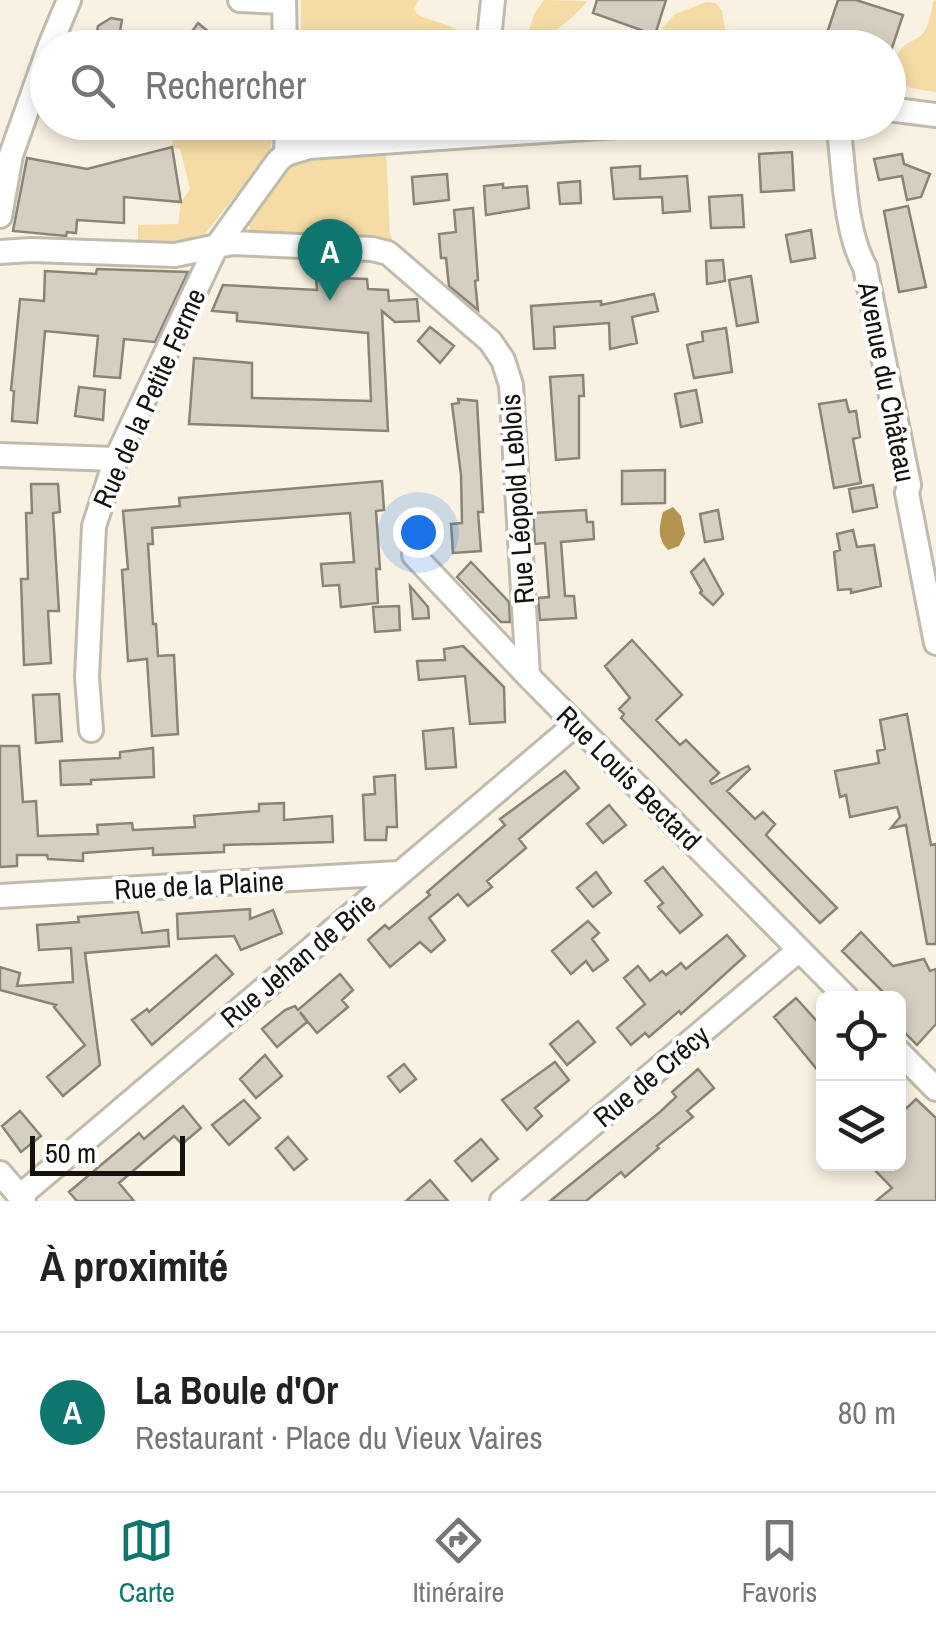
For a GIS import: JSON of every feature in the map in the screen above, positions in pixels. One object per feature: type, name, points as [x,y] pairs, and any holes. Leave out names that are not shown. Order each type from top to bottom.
[{"type":"street","points":[[55,30],[69,0]]},
{"type":"street","points":[[240,0],[284,1],[285,30]]},
{"type":"street","points":[[490,30],[493,0]]},
{"type":"street","points":[[0,216],[11,155],[30,101]]},
{"type":"street","points":[[906,112],[936,114]]},
{"type":"street","points":[[286,140],[286,154],[309,147],[375,140]]},
{"type":"street","name":"Avenue du Château","points":[[840,140],[858,255],[865,267],[903,453],[936,643]]},
{"type":"street","name":"Rue de la Petite Ferme","points":[[91,730],[87,676],[94,526],[116,459],[216,247],[286,154]]},
{"type":"street","name":"Rue Léopold Leblois","points":[[216,247],[232,243],[332,246],[388,253],[490,340],[503,360],[511,386],[528,676]]},
{"type":"street","points":[[0,252],[175,256],[216,247]]},
{"type":"street","points":[[0,454],[116,459]]},
{"type":"street","name":"Rue Louis Bectard","points":[[414,555],[528,676],[840,991]]},
{"type":"street","name":"Rue Jehan de Brie","points":[[22,1198],[576,724]]},
{"type":"street","name":"Rue de la Plaine","points":[[0,896],[398,874]]},
{"type":"street","name":"Rue de Crécy","points":[[502,1201],[799,950]]},
{"type":"street","points":[[906,1059],[936,1089]]},
{"type":"street","points":[[0,1173],[22,1198]]},
{"type":"shaded area","points":[[301,0],[419,0],[414,9],[417,14],[457,30],[301,30]]},
{"type":"shaded area","points":[[544,0],[587,1],[558,30],[529,30]]},
{"type":"shaded area","points":[[936,0],[936,92],[906,86],[906,45],[924,32]]},
{"type":"shaded area","points":[[706,2],[716,3],[727,30],[661,30],[675,14]]},
{"type":"shaded area","points":[[173,140],[272,140],[270,152],[204,235],[188,244],[138,245],[138,225],[178,224],[181,202],[190,189],[180,149],[172,147]]},
{"type":"shaded area","points":[[386,151],[390,234],[395,245],[253,233],[246,221],[282,174],[299,162]]},
{"type":"shaded area","points":[[673,507],[681,516],[685,534],[679,546],[668,550],[660,527],[663,512]]},
{"type":"building","points":[[597,0],[666,0],[657,30],[641,30],[593,13]]},
{"type":"building","points":[[838,0],[856,0],[903,15],[898,30],[828,30]]},
{"type":"building","points":[[111,18],[122,20],[120,30],[97,30]]},
{"type":"building","points":[[172,147],[181,202],[124,197],[124,223],[77,220],[76,233],[67,232],[66,236],[13,231],[27,158],[87,169]]},
{"type":"building","points":[[792,152],[794,190],[761,192],[759,154]]},
{"type":"building","points":[[902,154],[904,164],[930,174],[921,197],[907,200],[902,176],[879,180],[874,159]]},
{"type":"building","points":[[640,166],[640,179],[687,176],[690,211],[663,213],[662,197],[614,199],[611,168]]},
{"type":"building","points":[[447,174],[449,200],[414,204],[412,177]]},
{"type":"building","points":[[580,181],[581,203],[560,204],[558,183]]},
{"type":"building","points":[[503,184],[503,188],[527,186],[529,208],[486,215],[484,186]]},
{"type":"building","points":[[742,195],[744,227],[711,228],[709,197]]},
{"type":"building","points":[[908,206],[926,287],[899,292],[884,211]]},
{"type":"building","points":[[473,208],[478,310],[449,286],[439,234],[456,232],[454,210]]},
{"type":"building","points":[[811,230],[815,258],[791,262],[786,235]]},
{"type":"building","points":[[723,260],[725,281],[707,284],[706,261]]},
{"type":"building","points":[[315,262],[339,263],[339,278],[367,279],[368,289],[388,290],[389,301],[417,299],[419,321],[395,322],[382,311],[388,431],[189,424],[194,358],[252,363],[252,398],[371,401],[368,333],[237,321],[237,313],[212,311],[223,285],[317,290]]},
{"type":"building","points":[[97,269],[188,272],[155,342],[124,339],[120,378],[94,376],[98,336],[45,331],[37,423],[12,421],[11,390],[20,299],[44,301],[45,271],[96,274]]},
{"type":"building","points":[[751,276],[758,322],[737,326],[729,280]]},
{"type":"building","points":[[654,294],[658,311],[632,317],[637,343],[610,349],[609,323],[554,327],[555,348],[534,349],[531,306],[601,301],[601,305]]},
{"type":"building","points":[[430,327],[454,346],[440,363],[418,341]]},
{"type":"building","points":[[726,328],[732,372],[694,378],[687,345],[703,341],[702,332]]},
{"type":"building","points":[[583,375],[579,458],[556,460],[550,377]]},
{"type":"building","points":[[79,387],[105,390],[103,420],[75,416]]},
{"type":"building","points":[[696,390],[702,422],[681,427],[675,394]]},
{"type":"building","points":[[458,399],[477,401],[483,512],[478,512],[481,551],[453,553],[451,524],[462,523],[461,475],[452,404],[459,403]]},
{"type":"building","points":[[846,400],[849,412],[856,411],[860,437],[853,439],[861,483],[834,488],[819,404]]},
{"type":"building","points":[[665,470],[665,503],[622,504],[622,471]]},
{"type":"building","points":[[382,481],[384,510],[376,511],[378,603],[341,607],[339,585],[323,586],[321,564],[354,562],[350,513],[152,528],[153,544],[148,544],[153,624],[158,656],[174,655],[178,734],[152,736],[147,659],[128,661],[122,570],[128,569],[123,511],[180,506],[179,498]]},
{"type":"building","points":[[31,484],[58,484],[60,512],[53,513],[59,611],[48,611],[51,663],[24,665],[21,579],[28,579],[26,513],[32,513]]},
{"type":"building","points":[[873,485],[877,507],[853,512],[849,489]]},
{"type":"building","points":[[586,510],[587,522],[593,522],[594,539],[561,542],[565,596],[574,596],[576,618],[540,620],[538,598],[549,597],[545,543],[535,544],[533,513]]},
{"type":"building","points":[[718,510],[723,539],[705,542],[700,514]]},
{"type":"building","points":[[853,530],[857,547],[874,545],[881,586],[851,593],[851,589],[838,590],[834,552],[840,550],[837,534]]},
{"type":"building","points":[[704,559],[723,594],[713,605],[700,593],[691,572]]},
{"type":"building","points":[[471,562],[509,602],[510,622],[501,622],[457,577]]},
{"type":"building","points":[[410,586],[428,607],[429,618],[413,619]]},
{"type":"building","points":[[399,606],[400,630],[375,632],[373,607]]},
{"type":"building","points":[[632,640],[682,695],[656,720],[680,745],[686,740],[719,773],[710,781],[712,784],[748,766],[750,769],[727,791],[755,819],[763,812],[775,824],[766,835],[837,908],[820,923],[621,718],[624,714],[619,709],[630,698],[605,666]]},
{"type":"building","points":[[463,646],[504,687],[505,722],[470,724],[465,676],[419,680],[417,661],[445,660],[444,649]]},
{"type":"building","points":[[59,694],[62,741],[36,743],[33,695]]},
{"type":"building","points":[[907,714],[931,845],[936,844],[936,944],[927,944],[906,825],[891,828],[900,817],[897,807],[850,817],[846,795],[840,797],[835,771],[879,763],[877,751],[885,749],[880,720]]},
{"type":"building","points":[[453,728],[456,767],[426,769],[423,731]]},
{"type":"building","points":[[0,746],[19,746],[23,802],[36,801],[38,836],[98,834],[97,825],[132,823],[133,830],[195,827],[194,816],[259,811],[259,804],[284,803],[284,820],[332,816],[333,842],[224,845],[224,852],[153,855],[153,848],[83,853],[83,861],[17,855],[17,866],[0,867]]},
{"type":"building","points":[[153,748],[154,777],[61,785],[60,761],[120,758],[120,752]]},
{"type":"building","points":[[565,771],[579,788],[519,839],[526,848],[487,881],[492,887],[468,906],[458,894],[429,918],[445,940],[431,952],[420,942],[390,967],[368,940],[385,925],[389,929],[430,895],[427,892],[505,825],[500,819]]},
{"type":"building","points":[[395,775],[397,827],[387,827],[386,840],[365,840],[363,795],[375,794],[374,777]]},
{"type":"building","points":[[609,805],[626,825],[603,843],[587,824]]},
{"type":"building","points":[[663,867],[702,915],[680,933],[658,907],[663,903],[645,881]]},
{"type":"building","points":[[596,872],[611,893],[593,907],[577,888]]},
{"type":"building","points":[[250,909],[250,919],[273,910],[282,933],[241,950],[234,936],[178,939],[177,914]]},
{"type":"building","points":[[138,912],[142,933],[168,930],[169,946],[85,953],[100,1065],[63,1096],[47,1077],[85,1045],[56,1005],[0,990],[0,967],[20,973],[17,986],[73,982],[71,948],[39,950],[37,925]]},
{"type":"building","points":[[588,921],[599,933],[592,939],[608,960],[593,971],[586,961],[571,974],[552,951]]},
{"type":"building","points":[[861,932],[893,966],[924,959],[930,971],[936,969],[936,1024],[917,1045],[906,1034],[906,991],[882,991],[842,951]]},
{"type":"building","points":[[727,935],[745,956],[681,1014],[679,1011],[649,1037],[645,1033],[631,1045],[617,1028],[645,1004],[624,978],[638,966],[650,981],[681,963],[686,969]]},
{"type":"building","points":[[216,955],[233,974],[152,1045],[132,1020],[147,1009],[149,1012]]},
{"type":"building","points":[[340,974],[353,990],[342,1000],[348,1007],[317,1033],[300,1012],[307,1022],[277,1047],[262,1029],[285,1010],[295,1006],[298,1010]]},
{"type":"building","points":[[796,998],[816,1020],[816,1068],[774,1017]]},
{"type":"building","points":[[578,1021],[595,1042],[567,1065],[550,1044]]},
{"type":"building","points":[[265,1055],[282,1076],[256,1098],[240,1079]]},
{"type":"building","points":[[555,1062],[569,1080],[535,1108],[542,1116],[527,1130],[502,1100]]},
{"type":"building","points":[[404,1064],[416,1079],[400,1092],[388,1077]]},
{"type":"building","points":[[698,1069],[714,1088],[687,1111],[693,1117],[659,1148],[625,1177],[621,1172],[586,1201],[550,1201],[660,1112],[676,1097],[672,1092]]},
{"type":"building","points":[[916,1099],[936,1118],[936,1201],[876,1201],[892,1188],[876,1171],[906,1171],[906,1107]]},
{"type":"building","points":[[244,1100],[260,1118],[229,1145],[212,1125]]},
{"type":"building","points":[[183,1106],[201,1128],[182,1144],[174,1136],[119,1183],[134,1201],[77,1201],[69,1192],[139,1133],[144,1139]]},
{"type":"building","points":[[20,1111],[41,1136],[21,1152],[2,1126]]},
{"type":"building","points":[[288,1137],[307,1159],[294,1170],[276,1148]]},
{"type":"building","points":[[481,1139],[498,1159],[472,1181],[455,1161]]},
{"type":"building","points":[[430,1180],[448,1201],[406,1201]]},
{"type":"place","name":"La Boule d'Or","points":[[330,301]]}]
